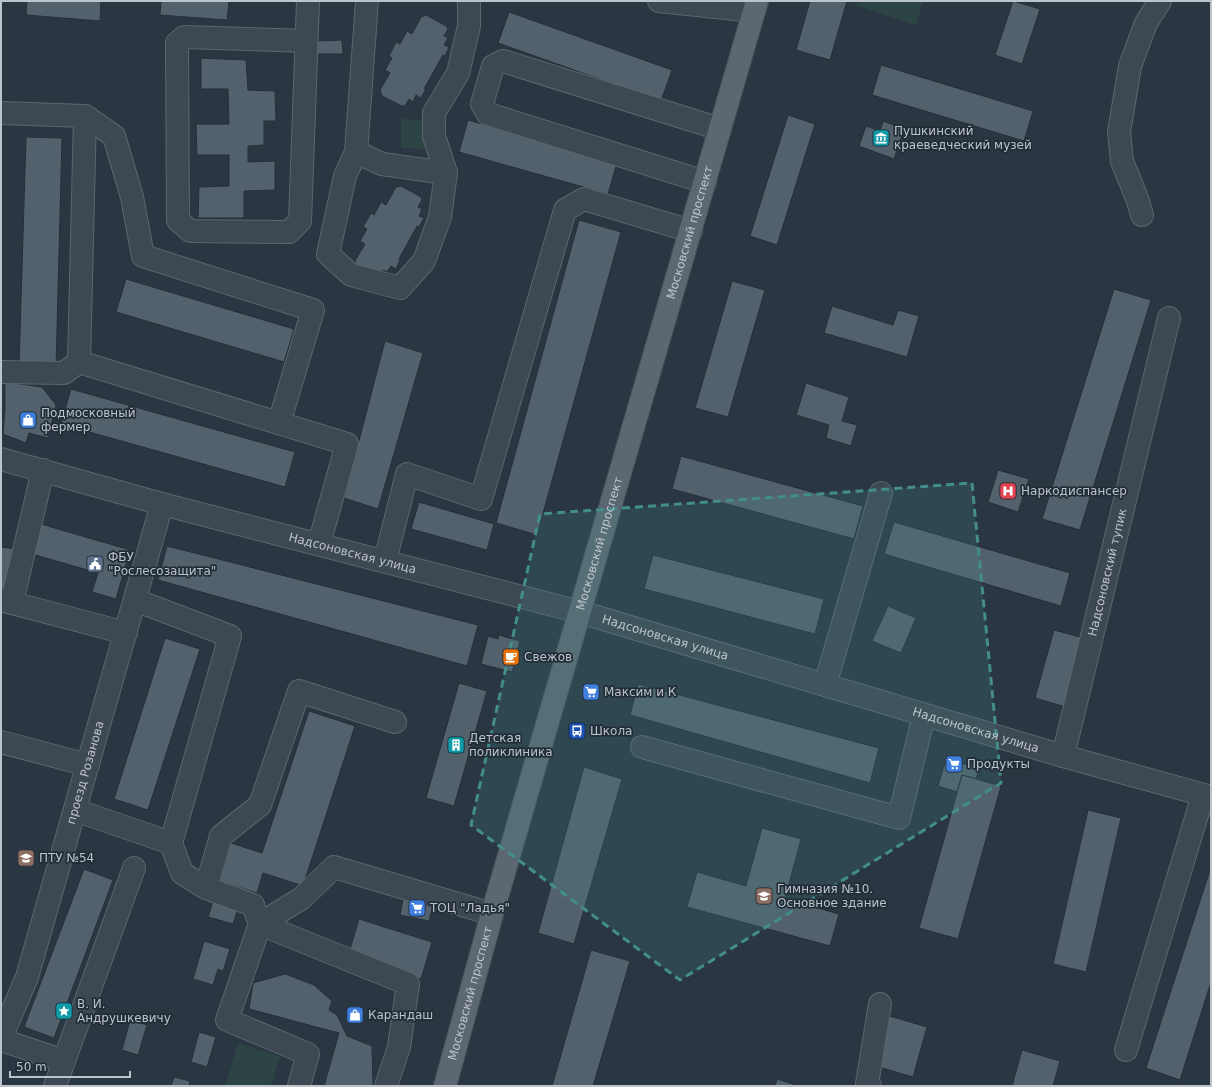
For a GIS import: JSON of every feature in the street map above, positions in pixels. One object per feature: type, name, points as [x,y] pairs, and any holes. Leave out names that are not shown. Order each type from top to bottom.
[{"type":"main road","name":"Московский проспект","points":[[445,1086],[492,914],[756,6]]},
{"type":"street","points":[[306,42],[184,37],[177,43],[178,220],[190,231],[289,232],[300,222],[308,1]]},
{"type":"street","points":[[367,1],[356,152],[345,176],[328,254],[351,275],[400,288],[424,261],[440,217],[446,173],[434,136],[434,113],[458,73],[469,26],[468,1]]},
{"type":"street","points":[[658,1],[756,6]]},
{"type":"street","points":[[1142,215],[1122,161],[1119,132],[1130,66],[1146,23],[1160,1]]},
{"type":"street","points":[[705,182],[488,114],[482,104],[494,66],[503,61],[720,128]]},
{"type":"street","points":[[1,113],[85,116],[114,136],[132,198],[143,256],[313,310],[279,423]]},
{"type":"street","points":[[79,362],[85,116]]},
{"type":"street","points":[[356,152],[382,164],[446,173]]},
{"type":"street","points":[[385,561],[407,474],[481,499],[565,210],[584,198],[691,231]]},
{"type":"street","name":"Надсоновский тупик","points":[[1063,756],[1169,318]]},
{"type":"street","points":[[1,372],[64,373],[79,362]]},
{"type":"street","points":[[79,362],[347,444],[319,544]]},
{"type":"street","name":"Надсоновская улица","points":[[1,459],[162,504],[580,612],[1063,756],[1207,796]]},
{"type":"street","points":[[43,470],[6,601],[126,633]]},
{"type":"street","points":[[825,685],[881,492]]},
{"type":"street","name":"проезд Розанова","points":[[1,1039],[27,977],[162,504]]},
{"type":"street","points":[[135,600],[230,636],[171,843],[182,873],[206,888],[253,906],[260,924],[408,984],[399,1047],[386,1086]]},
{"type":"street","points":[[206,888],[221,836],[260,805],[299,691],[395,722]]},
{"type":"street","points":[[642,747],[899,818],[924,715]]},
{"type":"street","points":[[1,742],[88,765]]},
{"type":"street","points":[[1126,1050],[1207,796]]},
{"type":"street","points":[[75,810],[171,843]]},
{"type":"street","points":[[299,1086],[308,1054],[227,1020],[260,924],[302,898],[334,867],[492,914]]},
{"type":"street","points":[[55,1086],[134,868]]},
{"type":"street","points":[[870,1086],[867,1084],[880,1004]]},
{"type":"street","points":[[1,1039],[64,1061]]},
{"type":"highlighted area","points":[[972,483],[1001,783],[680,980],[471,825],[540,514]]},
{"type":"green space","points":[[858,1],[923,1],[916,25],[856,6]]},
{"type":"green space","points":[[401,119],[425,120],[425,149],[401,148]]},
{"type":"green space","points":[[238,1043],[280,1056],[271,1086],[225,1086]]},
{"type":"building","points":[[27,1],[101,1],[100,21],[26,15]]},
{"type":"building","points":[[161,1],[229,1],[227,20],[160,15]]},
{"type":"building","points":[[810,1],[847,1],[830,60],[796,50]]},
{"type":"building","points":[[1013,1],[1040,9],[1022,64],[995,55]]},
{"type":"building","points":[[509,12],[672,70],[661,101],[498,43]]},
{"type":"building","points":[[426,15],[446,26],[448,29],[444,36],[448,38],[444,45],[449,47],[424,89],[426,89],[421,98],[416,95],[413,102],[409,99],[405,106],[402,106],[382,96],[380,90],[390,73],[385,70],[392,58],[389,56],[396,42],[400,44],[407,31],[412,34],[421,17]]},
{"type":"building","points":[[342,40],[343,54],[316,54],[316,41]]},
{"type":"building","points":[[201,58],[246,60],[248,90],[275,91],[276,121],[264,121],[264,145],[248,146],[248,162],[275,161],[275,190],[244,191],[244,218],[198,218],[199,187],[229,186],[229,155],[197,155],[196,124],[229,124],[228,89],[201,89]]},
{"type":"building","points":[[881,65],[1033,111],[1024,141],[872,95]]},
{"type":"building","points":[[788,115],[815,124],[777,245],[750,236]]},
{"type":"building","points":[[468,120],[617,163],[608,194],[459,152]]},
{"type":"building","name":"Пушкинский краеведческий музей","points":[[883,121],[904,129],[894,159],[859,146],[866,126],[880,131]]},
{"type":"building","points":[[26,137],[62,138],[56,368],[19,367]]},
{"type":"building","points":[[401,186],[421,197],[422,200],[418,207],[422,209],[419,216],[424,218],[419,227],[417,226],[399,259],[400,260],[396,269],[391,266],[387,272],[383,270],[379,277],[357,267],[355,261],[365,244],[360,241],[367,229],[363,227],[371,213],[374,215],[381,202],[386,205],[396,187]]},
{"type":"building","points":[[579,220],[621,232],[537,535],[496,523]]},
{"type":"building","points":[[126,279],[294,329],[284,362],[116,312]]},
{"type":"building","points":[[732,281],[765,290],[728,417],[695,408]]},
{"type":"building","points":[[1114,289],[1151,300],[1080,530],[1042,519]]},
{"type":"building","points":[[832,306],[893,325],[898,310],[919,316],[907,357],[824,333]]},
{"type":"building","points":[[385,341],[423,353],[378,509],[344,498]]},
{"type":"building","name":"Подмосковный фермер","points":[[5,382],[42,387],[56,405],[48,438],[29,433],[26,443],[3,434]]},
{"type":"building","points":[[806,383],[849,397],[842,421],[857,425],[851,446],[826,438],[829,425],[796,415]]},
{"type":"building","points":[[71,389],[295,452],[285,487],[61,424]]},
{"type":"building","points":[[681,456],[863,506],[854,539],[672,489]]},
{"type":"building","name":"Наркодиспансер","points":[[998,470],[1029,479],[1018,512],[988,502]]},
{"type":"building","points":[[419,502],[494,524],[487,550],[411,529]]},
{"type":"building","points":[[894,522],[1070,573],[1061,606],[884,554]]},
{"type":"building","name":"ФБУ \"Рослесозащита\"","points":[[41,524],[130,550],[116,599],[92,592],[98,573],[32,554]]},
{"type":"building","points":[[167,546],[478,625],[467,666],[158,580]]},
{"type":"building","points":[[1,547],[16,549],[9,590],[1,588]]},
{"type":"building","points":[[653,555],[824,599],[815,634],[644,589]]},
{"type":"building","points":[[888,606],[916,618],[901,653],[872,641]]},
{"type":"building","points":[[1054,630],[1087,639],[1069,708],[1035,698]]},
{"type":"building","points":[[499,635],[520,641],[512,672],[481,664],[488,636],[498,639]]},
{"type":"building","points":[[165,638],[200,649],[148,810],[114,799]]},
{"type":"building","name":"Детская поликлиника","points":[[459,683],[487,691],[454,806],[426,798]]},
{"type":"building","points":[[638,684],[879,748],[870,783],[630,715]]},
{"type":"building","points":[[309,711],[355,726],[303,886],[263,873],[257,893],[219,881],[231,843],[262,853]]},
{"type":"building","points":[[946,759],[979,768],[976,779],[962,775],[957,792],[938,786]]},
{"type":"building","points":[[584,767],[622,779],[574,944],[538,933]]},
{"type":"building","points":[[962,775],[1001,786],[958,939],[919,928]]},
{"type":"building","points":[[1088,810],[1121,818],[1086,972],[1053,964]]},
{"type":"building","points":[[762,828],[801,839],[785,899],[839,914],[830,946],[687,907],[697,872],[746,886]]},
{"type":"building","points":[[1211,867],[1211,982],[1180,1080],[1146,1068]]},
{"type":"building","points":[[84,869],[113,880],[54,1038],[24,1027]]},
{"type":"building","name":"ТОЦ \"Ладья\"","points":[[404,895],[434,902],[429,921],[400,915]]},
{"type":"building","points":[[213,901],[238,909],[233,924],[208,917]]},
{"type":"building","points":[[359,919],[432,942],[421,979],[348,956]]},
{"type":"building","points":[[204,941],[230,949],[223,971],[218,969],[213,985],[193,979]]},
{"type":"building","points":[[591,950],[630,961],[593,1086],[552,1086]]},
{"type":"building","points":[[285,974],[314,985],[332,1001],[329,1010],[337,1015],[347,1036],[372,1046],[373,1086],[324,1086],[339,1033],[249,1009],[253,983]]},
{"type":"building","points":[[886,1015],[927,1027],[913,1077],[872,1065]]},
{"type":"building","points":[[130,1020],[147,1025],[138,1055],[122,1050]]},
{"type":"building","points":[[199,1032],[216,1037],[207,1067],[191,1062]]},
{"type":"building","points":[[1022,1050],[1060,1061],[1053,1086],[1012,1086]]},
{"type":"building","points":[[174,1077],[190,1081],[189,1086],[171,1086]]},
{"type":"building","points":[[777,1079],[799,1086],[775,1086]]},
{"type":"place","name":"Пушкинский краеведческий музей","points":[[881,138]]},
{"type":"place","name":"Подмосковный фермер","points":[[28,420]]},
{"type":"place","name":"Наркодиспансер","points":[[1008,491]]},
{"type":"place","name":"ФБУ \"Рослесозащита\"","points":[[95,564]]},
{"type":"place","name":"Свежов","points":[[511,657]]},
{"type":"place","name":"Максим и К","points":[[591,692]]},
{"type":"place","name":"Школа","points":[[577,731]]},
{"type":"place","name":"Детская поликлиника","points":[[456,745]]},
{"type":"place","name":"Продукты","points":[[954,764]]},
{"type":"place","name":"ПТУ №54","points":[[26,858]]},
{"type":"place","name":"Гимназия №10. Основное здание","points":[[764,896]]},
{"type":"place","name":"ТОЦ \"Ладья\"","points":[[417,908]]},
{"type":"place","name":"В. И. Андрушкевичу","points":[[64,1011]]},
{"type":"place","name":"Карандаш","points":[[355,1015]]}]
